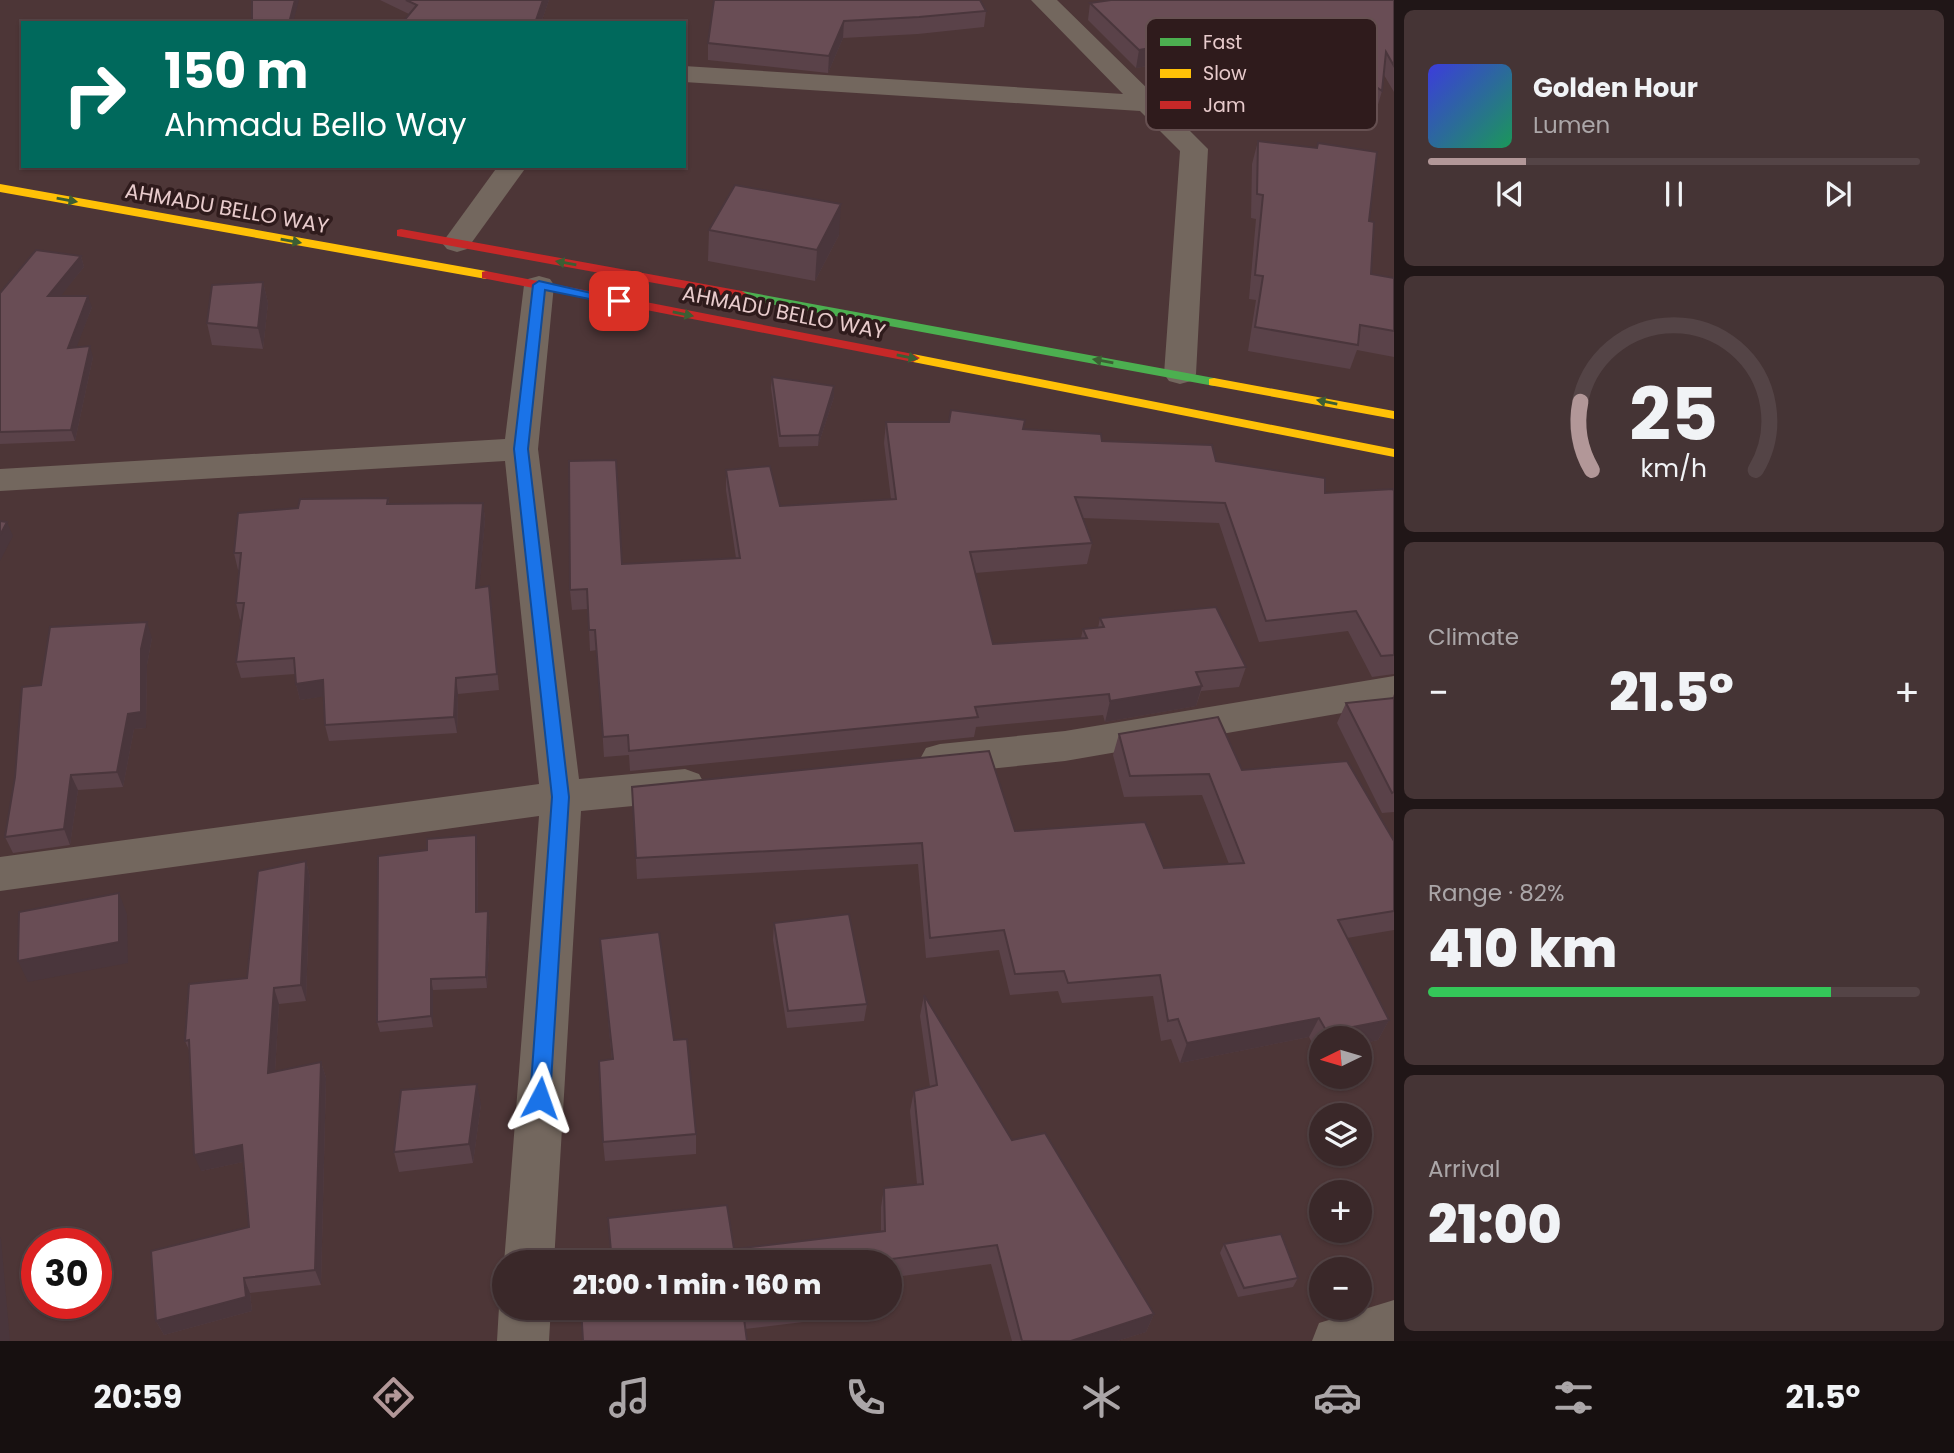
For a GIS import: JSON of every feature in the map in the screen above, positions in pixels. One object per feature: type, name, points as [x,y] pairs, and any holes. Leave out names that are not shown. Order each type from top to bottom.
[{"type":"main road","name":"AHMADU BELLO WAY","points":[[0,188],[539,285],[1394,453]]},
{"type":"main road","points":[[390,231],[1394,415]]},
{"type":"street","points":[[1043,0],[1146,97]]},
{"type":"street","points":[[686,74],[1146,104]]},
{"type":"street","points":[[1177,130],[1194,149],[1180,374]]},
{"type":"street","points":[[457,243],[512,168]]},
{"type":"street","points":[[530,1250],[561,797],[521,449],[539,285]]},
{"type":"street","points":[[0,480],[521,449]]},
{"type":"street","points":[[901,763],[1065,746],[1394,690]]},
{"type":"street","points":[[0,874],[561,797],[724,781]]},
{"type":"street","points":[[523,1341],[525,1320]]},
{"type":"street","points":[[1339,1341],[1394,1326]]},
{"type":"building","points":[[252,0],[295,0],[290,21],[252,21]]},
{"type":"building","points":[[406,0],[543,0],[536,21],[404,21],[417,5]]},
{"type":"building","points":[[714,0],[980,0],[986,11],[844,21],[829,56],[708,43]]},
{"type":"building","points":[[1111,0],[1394,0],[1394,66],[1386,52],[1382,91],[1377,87],[1377,18],[1146,18],[1146,49],[1139,50],[1090,3]]},
{"type":"building","points":[[1258,141],[1317,148],[1318,143],[1377,152],[1369,221],[1374,222],[1371,274],[1394,278],[1394,331],[1360,325],[1358,345],[1255,327],[1263,276],[1255,275],[1263,195],[1257,194]]},
{"type":"building","points":[[735,185],[841,204],[817,250],[709,230]]},
{"type":"building","points":[[36,250],[81,256],[48,296],[88,296],[68,348],[90,346],[71,430],[0,432],[0,293]]},
{"type":"building","points":[[263,282],[258,328],[207,323],[212,285]]},
{"type":"building","points":[[772,377],[834,386],[819,435],[780,436]]},
{"type":"building","points":[[951,410],[1025,420],[1023,429],[1101,434],[1102,441],[1212,445],[1216,461],[1325,478],[1325,493],[1393,489],[1394,655],[1381,656],[1356,611],[1266,621],[1225,503],[1075,497],[1092,543],[970,552],[993,644],[1087,638],[1083,629],[1104,627],[1100,618],[1216,607],[1246,667],[1196,672],[1202,686],[1110,701],[1109,694],[975,707],[978,717],[629,751],[628,735],[603,737],[595,630],[589,630],[587,589],[570,590],[569,461],[616,460],[622,564],[740,558],[726,470],[770,466],[780,506],[896,499],[886,422],[949,422]]},
{"type":"building","points":[[388,498],[387,504],[483,503],[476,588],[489,586],[497,674],[456,678],[454,717],[325,725],[323,680],[296,684],[294,658],[236,662],[244,603],[236,603],[241,553],[234,553],[238,513],[298,508],[300,499]]},
{"type":"building","points":[[0,521],[7,522],[0,535]]},
{"type":"building","points":[[147,622],[141,649],[141,712],[128,714],[117,772],[71,775],[64,829],[5,837],[15,777],[22,687],[41,685],[50,627]]},
{"type":"building","points":[[1394,698],[1394,792],[1392,793],[1346,703]]},
{"type":"building","points":[[1218,717],[1242,770],[1347,761],[1394,841],[1394,911],[1338,920],[1389,1020],[1358,1026],[1324,1026],[1319,1018],[1187,1043],[1178,1019],[1168,1021],[1160,975],[1068,983],[1064,971],[1015,974],[1004,930],[930,938],[922,843],[636,858],[632,787],[989,751],[1015,831],[1145,822],[1164,868],[1244,863],[1209,774],[1130,776],[1119,734]]},
{"type":"building","points":[[476,835],[476,912],[488,911],[486,977],[431,979],[431,1016],[377,1022],[378,856],[427,850],[427,839]]},
{"type":"building","points":[[306,861],[301,985],[274,988],[268,1073],[321,1062],[315,1270],[244,1278],[246,1297],[156,1321],[151,1251],[249,1227],[242,1145],[194,1155],[189,1040],[185,1041],[189,984],[247,978],[258,871]]},
{"type":"building","points":[[119,893],[119,942],[18,961],[19,912]]},
{"type":"building","points":[[849,914],[867,1004],[788,1011],[774,923]]},
{"type":"building","points":[[659,932],[674,1040],[687,1039],[696,1134],[603,1142],[599,1061],[613,1059],[600,939]]},
{"type":"building","points":[[924,995],[1012,1140],[1045,1133],[1154,1314],[1071,1341],[1022,1341],[997,1245],[902,1258],[902,1250],[611,1250],[608,1218],[727,1205],[734,1249],[885,1231],[884,1188],[923,1184],[914,1091],[937,1085]]},
{"type":"building","points":[[477,1084],[469,1144],[394,1152],[401,1090]]},
{"type":"building","points":[[1281,1234],[1298,1278],[1244,1288],[1224,1244]]},
{"type":"building","points":[[582,1320],[744,1320],[747,1341],[583,1341]]},
{"type":"traffic: fast","points":[[742,295],[1214,382]]},
{"type":"traffic: slow","points":[[0,188],[486,275]]},
{"type":"traffic: slow","points":[[913,358],[1394,453]]},
{"type":"traffic: slow","points":[[1214,382],[1394,415]]},
{"type":"traffic: jam","points":[[401,233],[742,295]]},
{"type":"traffic: jam","points":[[486,275],[913,358]]},
{"type":"route","points":[[540,1098],[561,797],[521,449],[539,285],[619,301]]}]
